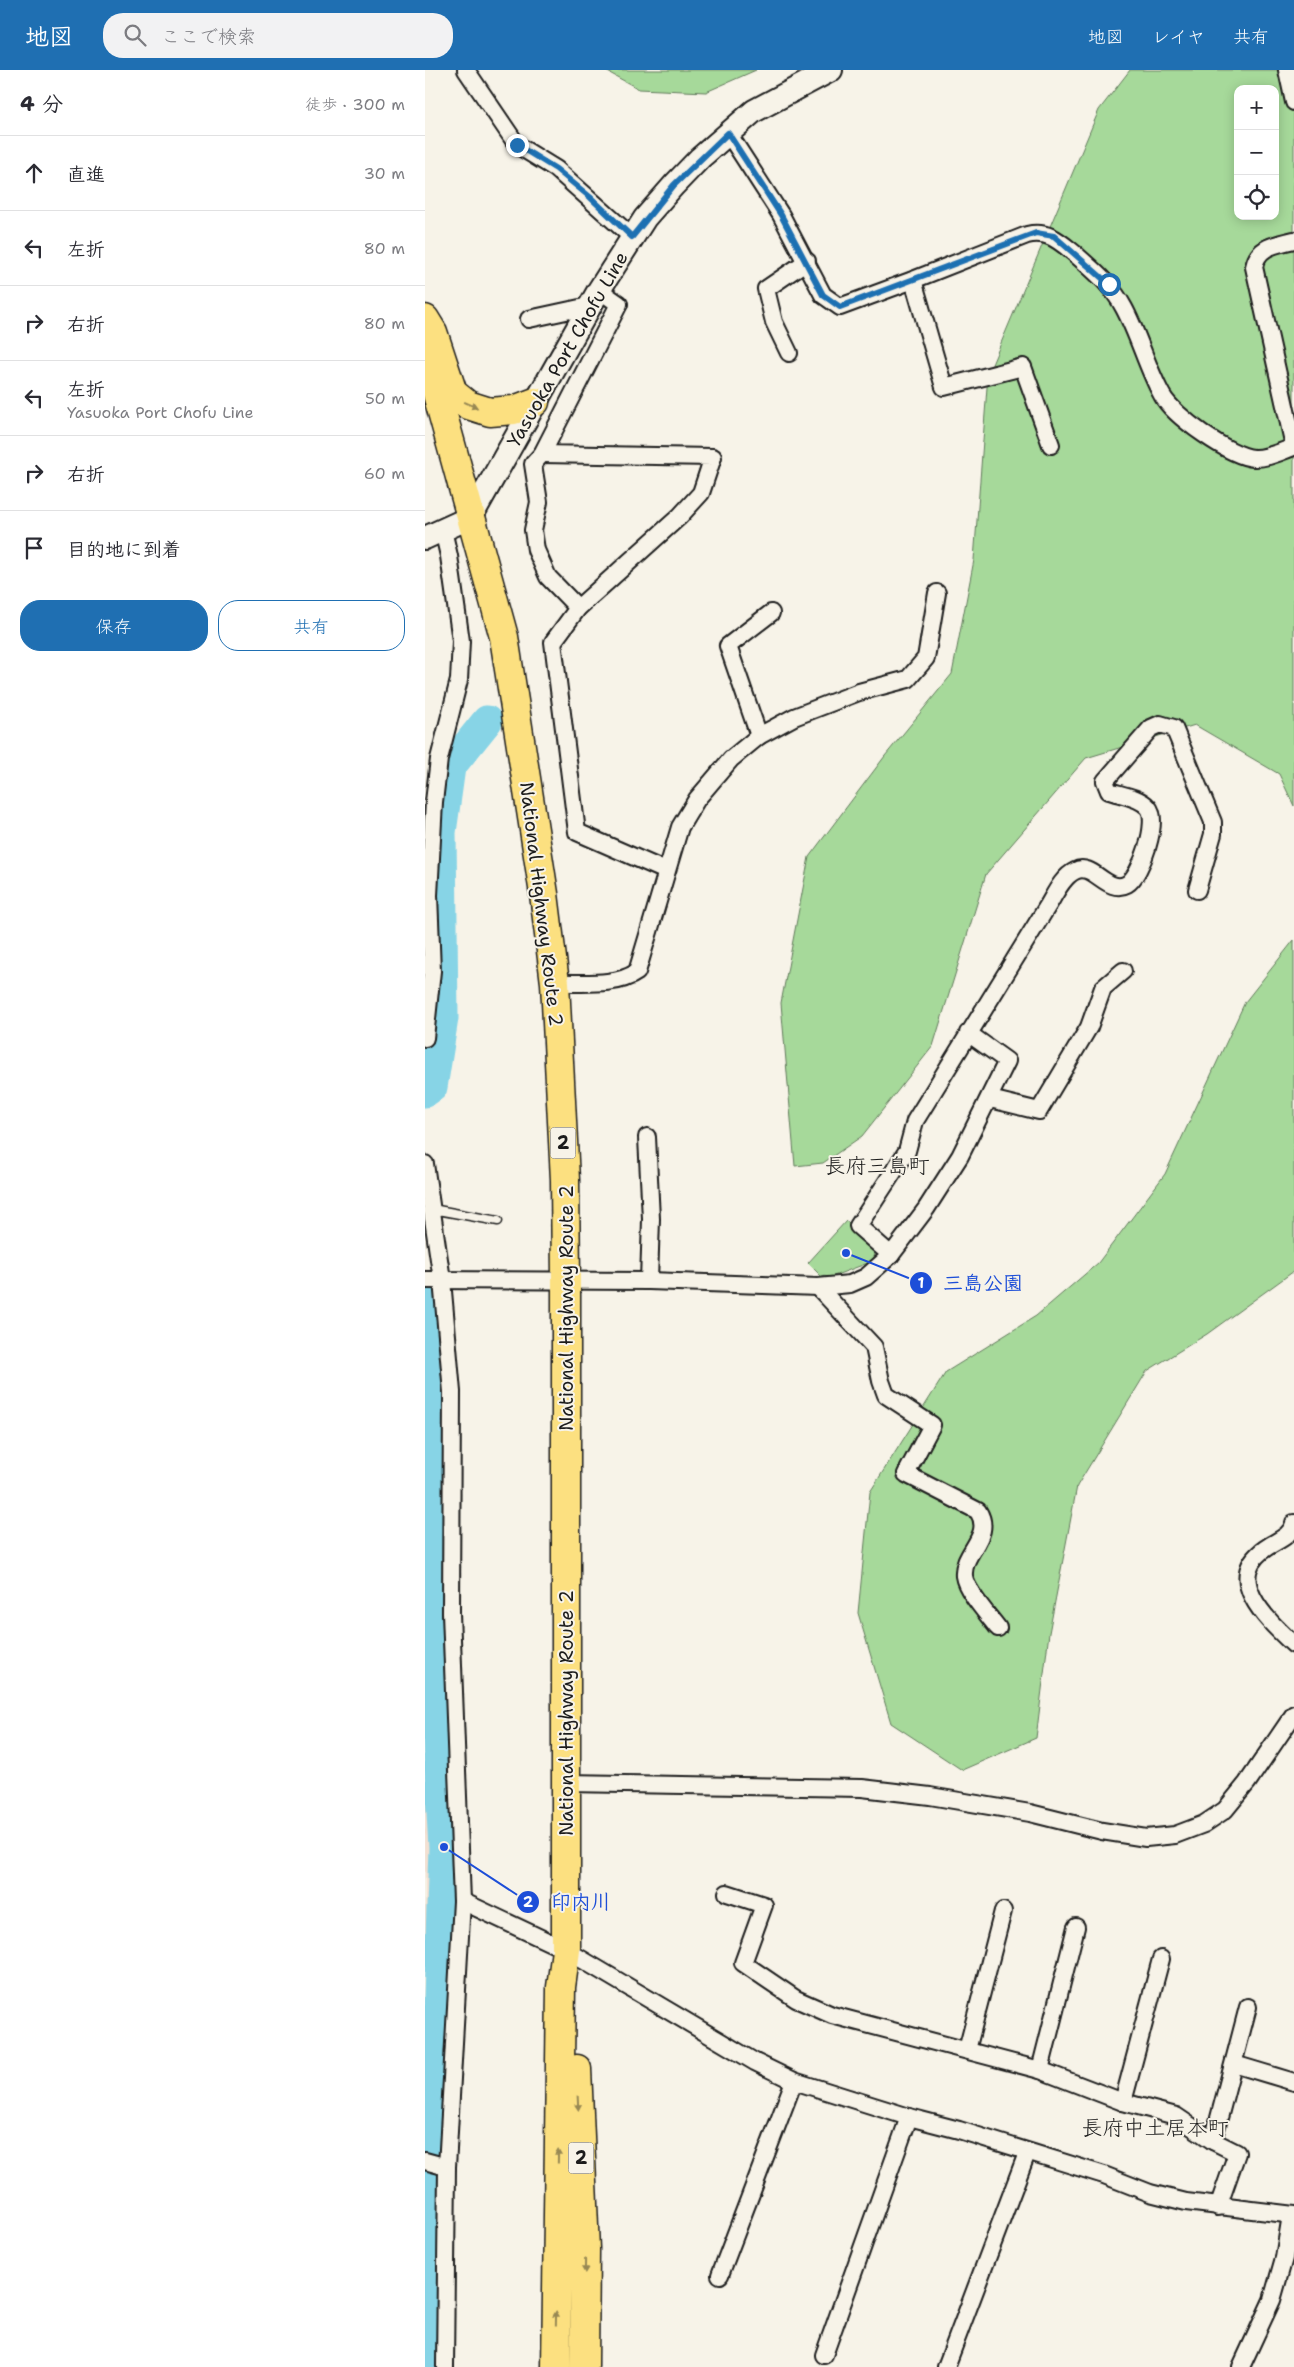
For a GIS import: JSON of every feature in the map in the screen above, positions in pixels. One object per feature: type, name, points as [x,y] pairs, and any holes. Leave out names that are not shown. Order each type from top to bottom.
[{"type":"highway","points":[[425,319],[433,332],[453,393],[468,405],[490,412],[514,410],[535,402]]},
{"type":"highway","name":"National Highway Route 2","points":[[425,350],[504,637],[545,894],[555,982],[565,1180],[566,1280],[566,1950],[561,1987],[556,2367]]},
{"type":"highway","name":"National Highway Route 2","points":[[566,1950],[573,1987],[585,2240],[584,2367]]},
{"type":"main road","name":"Yasuoka Port Chofu Line","points":[[471,517],[594,298],[632,237],[674,185],[728,133],[754,111],[831,70]]},
{"type":"main road","points":[[434,534],[471,517]]},
{"type":"street","points":[[466,70],[517,145],[556,169],[590,197],[632,237]]},
{"type":"street","points":[[1287,70],[1294,102]]},
{"type":"street","points":[[728,133],[781,215],[807,261],[823,295],[840,307],[1027,235],[1036,233],[1054,236],[1109,284],[1125,309],[1162,396],[1173,410],[1199,431],[1240,455],[1255,458],[1294,447],[1253,268],[1255,260],[1265,247],[1294,240]]},
{"type":"street","points":[[789,353],[774,322],[766,289],[807,261]]},
{"type":"street","points":[[913,280],[944,387],[1023,367],[1051,445]]},
{"type":"street","points":[[529,319],[594,298],[619,304],[542,454],[533,464],[539,502],[533,530],[536,550],[548,577],[574,604]]},
{"type":"street","points":[[542,454],[713,456],[701,493],[696,499],[680,516],[574,604],[553,642],[577,832],[665,872]]},
{"type":"street","points":[[425,1038],[433,971],[427,895],[437,776],[459,680],[461,641],[449,556],[434,534]]},
{"type":"street","points":[[555,982],[613,981],[630,977],[637,972],[665,872],[680,827],[697,800],[731,759],[759,736],[795,717],[859,692],[908,679],[926,658],[937,593]]},
{"type":"street","points":[[759,736],[728,646],[771,613]]},
{"type":"street","points":[[891,1255],[858,1226],[907,1151],[915,1122],[968,1033],[1066,878],[1075,870],[1085,869],[1114,886],[1126,885],[1136,877],[1152,832],[1153,820],[1149,808],[1141,801],[1109,791],[1105,781],[1151,728],[1160,724],[1174,728],[1213,822],[1213,834],[1197,890]]},
{"type":"street","points":[[990,1099],[1039,1111],[1089,1027],[1103,988],[1123,971]]},
{"type":"street","points":[[435,1280],[649,1281],[818,1287],[850,1284],[866,1277],[891,1255],[922,1215],[946,1178],[990,1099],[1007,1061],[968,1033]]},
{"type":"street","points":[[647,1137],[651,1219],[649,1281]]},
{"type":"street","points":[[425,1164],[431,1209],[435,1280],[452,1392],[451,1613],[461,1901],[447,2168],[445,2367]]},
{"type":"street","points":[[818,1287],[874,1347],[886,1395],[932,1425],[906,1474],[978,1511],[984,1520],[983,1529],[965,1565],[964,1574],[966,1584],[998,1628]]},
{"type":"street","points":[[1294,1527],[1251,1562],[1246,1575],[1252,1599],[1294,1645]]},
{"type":"street","points":[[566,1782],[862,1788],[930,1796],[1030,1813],[1102,1831],[1146,1838],[1175,1834],[1203,1824],[1225,1810],[1247,1783],[1294,1714]]},
{"type":"street","points":[[727,1893],[764,1905],[743,1963],[796,1999],[832,2014],[1040,2070],[1123,2102],[1176,2116],[1213,2141],[1237,2153],[1218,2207]]},
{"type":"street","points":[[461,1901],[566,1950],[755,2062],[794,2081],[909,2117],[959,2130],[1150,2193],[1186,2202],[1218,2207],[1293,2215],[1272,2300],[1241,2367]]},
{"type":"street","points":[[967,2050],[1003,1911]]},
{"type":"street","points":[[1040,2070],[1076,1927]]},
{"type":"street","points":[[1123,2102],[1161,1959]]},
{"type":"street","points":[[1213,2141],[1248,2006]]},
{"type":"street","points":[[1234,2064],[1294,2082]]},
{"type":"street","points":[[720,2275],[794,2081]]},
{"type":"street","points":[[824,2355],[909,2117]]},
{"type":"street","points":[[946,2367],[1027,2153]]},
{"type":"street","points":[[425,2162],[447,2168]]},
{"type":"lane","points":[[431,1209],[499,1221]]},
{"type":"shaded area","points":[[425,1662],[440,1894],[428,2148],[425,2147]]},
{"type":"green space","points":[[604,70],[756,70],[706,92],[639,89]]},
{"type":"green space","points":[[1130,70],[1294,70],[1294,806],[1279,774],[1195,725],[1086,758],[986,874],[933,1046],[862,1136],[823,1163],[795,1166],[781,1003],[809,857],[885,756],[952,674],[974,560],[988,374],[1099,110]]},
{"type":"green space","points":[[1294,940],[1294,1271],[1207,1334],[1147,1371],[1077,1486],[1049,1633],[1036,1738],[962,1770],[891,1723],[858,1613],[870,1492],[946,1372],[1036,1316],[1098,1263],[1165,1174],[1245,1002]]},
{"type":"green space","points":[[846,1221],[877,1246],[873,1261],[831,1277],[821,1276],[808,1263]]},
{"type":"waterway","points":[[425,1092],[432,1087],[443,1018],[441,832],[450,767],[487,721]]},
{"type":"waterway","points":[[425,1291],[432,1413],[428,1487],[433,1656],[444,1847],[430,2272],[433,2328],[432,2367]]},
{"type":"waterway","points":[[425,2271],[430,2272]]},
{"type":"place","name":"三島公園","points":[[846,1253]]},
{"type":"place","name":"印内川","points":[[444,1847]]},
{"type":"district","name":"長府三島町","points":[[877,1166]]},
{"type":"district","name":"長府中土居本町","points":[[1155,2128]]},
{"type":"route","points":[[517,145],[556,169],[590,197],[632,237],[645,218],[674,185],[728,133],[781,215],[807,261],[823,295],[840,307],[1036,233],[1054,236],[1109,284]]}]
